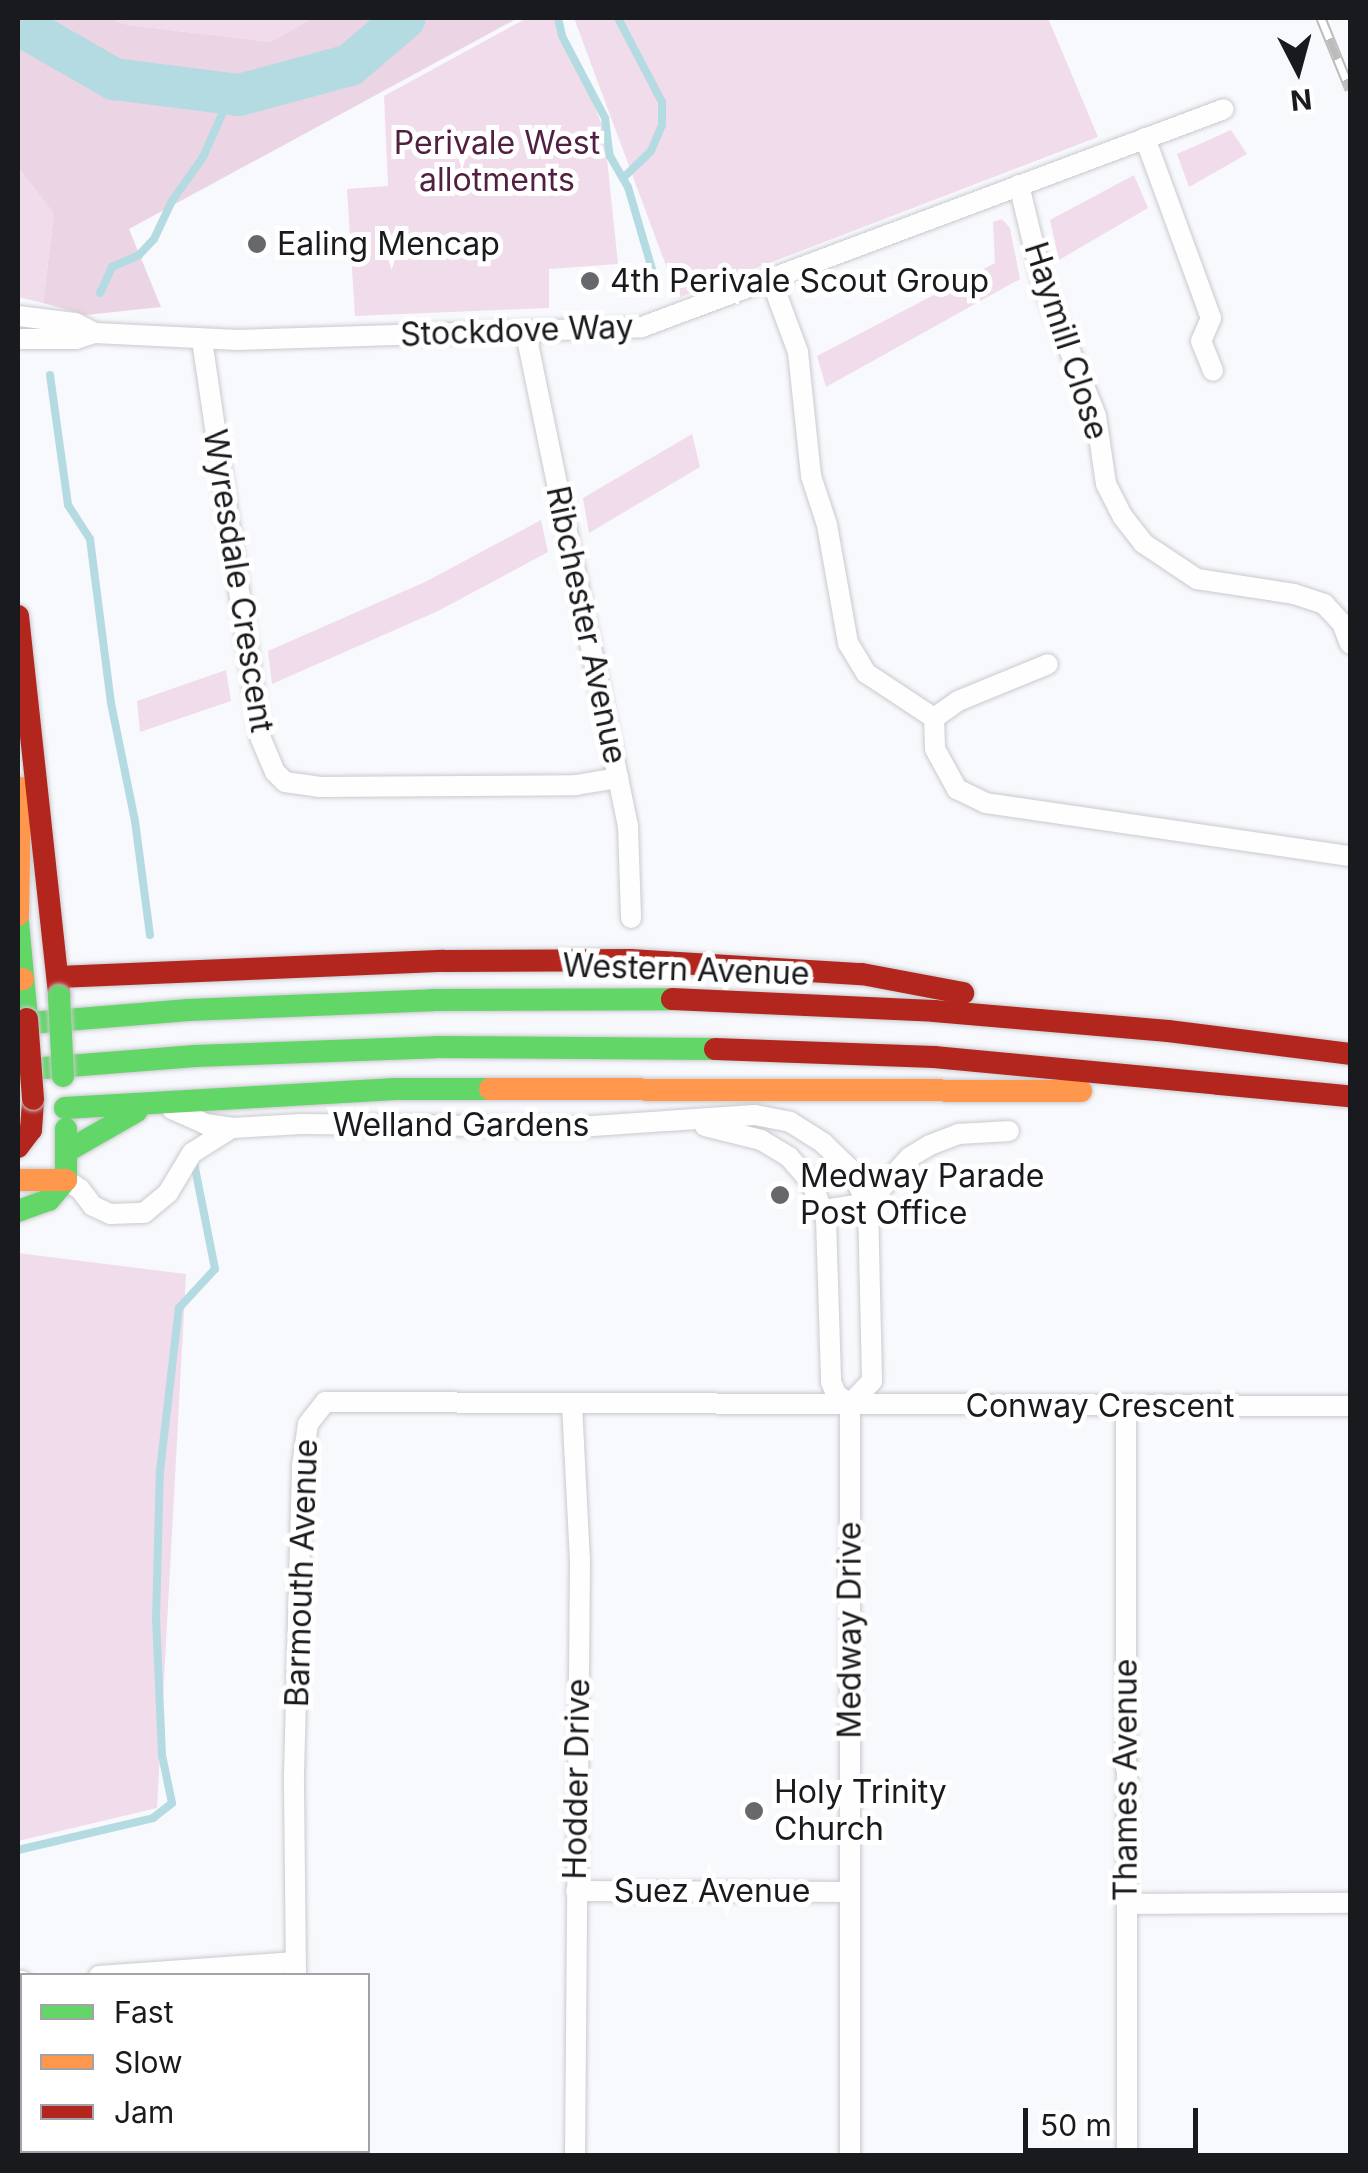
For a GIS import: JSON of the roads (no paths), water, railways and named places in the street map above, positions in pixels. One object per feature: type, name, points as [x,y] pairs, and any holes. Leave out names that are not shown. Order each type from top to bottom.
[{"type":"main road","points":[[18,616],[58,986],[69,1150],[66,1180],[50,1200],[18,1211]]},
{"type":"main road","points":[[18,1147],[32,1130],[34,1106],[18,918],[22,675]]},
{"type":"main road","points":[[22,985],[58,986],[444,961],[630,960],[862,974],[1168,1031]]},
{"type":"main road","name":"Western Avenue","points":[[18,1024],[244,1008],[636,997],[934,1011],[1168,1031],[1350,1054]]},
{"type":"main road","points":[[18,1070],[195,1056],[436,1046],[636,1046],[934,1057],[1350,1096]]},
{"type":"main road","points":[[34,1106],[65,1102],[148,1106],[395,1088],[532,1086],[1070,1092],[1172,1077]]},
{"type":"main road","points":[[69,1150],[100,1128],[148,1106]]},
{"type":"main road","points":[[18,1180],[66,1180]]},
{"type":"street","name":"Stockdove Way","points":[[18,316],[74,323],[95,333],[202,340],[526,334],[642,327],[772,282],[1224,110]]},
{"type":"street","points":[[1145,138],[1211,318],[1201,341],[1212,371]]},
{"type":"street","name":"Haymill Close","points":[[1020,185],[1043,284],[1096,416],[1106,484],[1123,517],[1143,543],[1198,579],[1294,594],[1324,604],[1342,623],[1350,644]]},
{"type":"street","points":[[772,282],[798,352],[810,476],[827,524],[848,643],[866,673],[934,718]]},
{"type":"street","name":"Stockdove Way","points":[[18,340],[76,340],[95,333]]},
{"type":"street","name":"Ribchester Avenue","points":[[526,334],[628,826],[631,918]]},
{"type":"street","name":"Wyresdale Crescent","points":[[202,340],[261,739],[275,772],[285,782],[319,788],[576,785],[618,778]]},
{"type":"street","points":[[934,718],[958,701],[1048,664]]},
{"type":"street","points":[[934,718],[936,749],[945,774],[971,798],[1350,856]]},
{"type":"street","name":"Welland Gardens","points":[[148,1106],[232,1128],[690,1122]]},
{"type":"street","points":[[755,1115],[790,1122],[823,1143],[849,1168],[868,1203],[872,1382],[850,1404],[836,1394],[831,1382],[824,1210],[811,1182],[789,1157],[761,1140],[690,1122],[755,1115]]},
{"type":"street","points":[[66,1180],[80,1189],[93,1206],[110,1214],[144,1214],[168,1193],[192,1153],[232,1128]]},
{"type":"street","points":[[824,1210],[868,1203],[910,1158],[930,1145],[959,1134],[1009,1132]]},
{"type":"street","name":"Barmouth Avenue","points":[[296,1969],[294,1774],[302,1466],[308,1424],[326,1402],[850,1404]]},
{"type":"street","name":"Hodder Drive","points":[[572,1404],[580,1560],[575,2156]]},
{"type":"street","name":"Conway Crescent","points":[[850,1404],[1350,1406]]},
{"type":"street","name":"Medway Drive","points":[[850,1404],[850,2156]]},
{"type":"street","name":"Thames Avenue","points":[[1126,1405],[1127,2156]]},
{"type":"street","name":"Suez Avenue","points":[[576,1891],[849,1892]]},
{"type":"street","points":[[1126,1904],[1350,1903]]},
{"type":"street","points":[[183,1973],[296,1969]]},
{"type":"waterway","points":[[18,24],[114,79],[239,95],[350,65],[405,18]]},
{"type":"waterway","points":[[558,18],[562,36],[605,118],[610,156],[628,187],[654,276]]},
{"type":"waterway","points":[[618,18],[662,102],[662,125],[651,151],[623,178]]},
{"type":"waterway","points":[[100,293],[112,267],[139,255],[154,239],[172,201],[203,157],[231,94]]},
{"type":"waterway","points":[[50,375],[68,505],[90,539],[111,703],[135,821],[150,935]]},
{"type":"waterway","points":[[18,1850],[153,1818],[172,1803],[162,1755],[156,1619],[160,1471],[179,1308],[215,1269],[194,1163]]},
{"type":"railway","points":[[1321,18],[1350,89]]},
{"type":"place","name":"Ealing Mencap","points":[[257,244]]},
{"type":"place","name":"4th Perivale Scout Group","points":[[590,281]]},
{"type":"place","name":"Medway Parade Post Office","points":[[780,1195]]},
{"type":"place","name":"Holy Trinity Church","points":[[754,1811]]},
{"type":"park label","name":"Perivale West allotments","points":[[497,162]]}]
